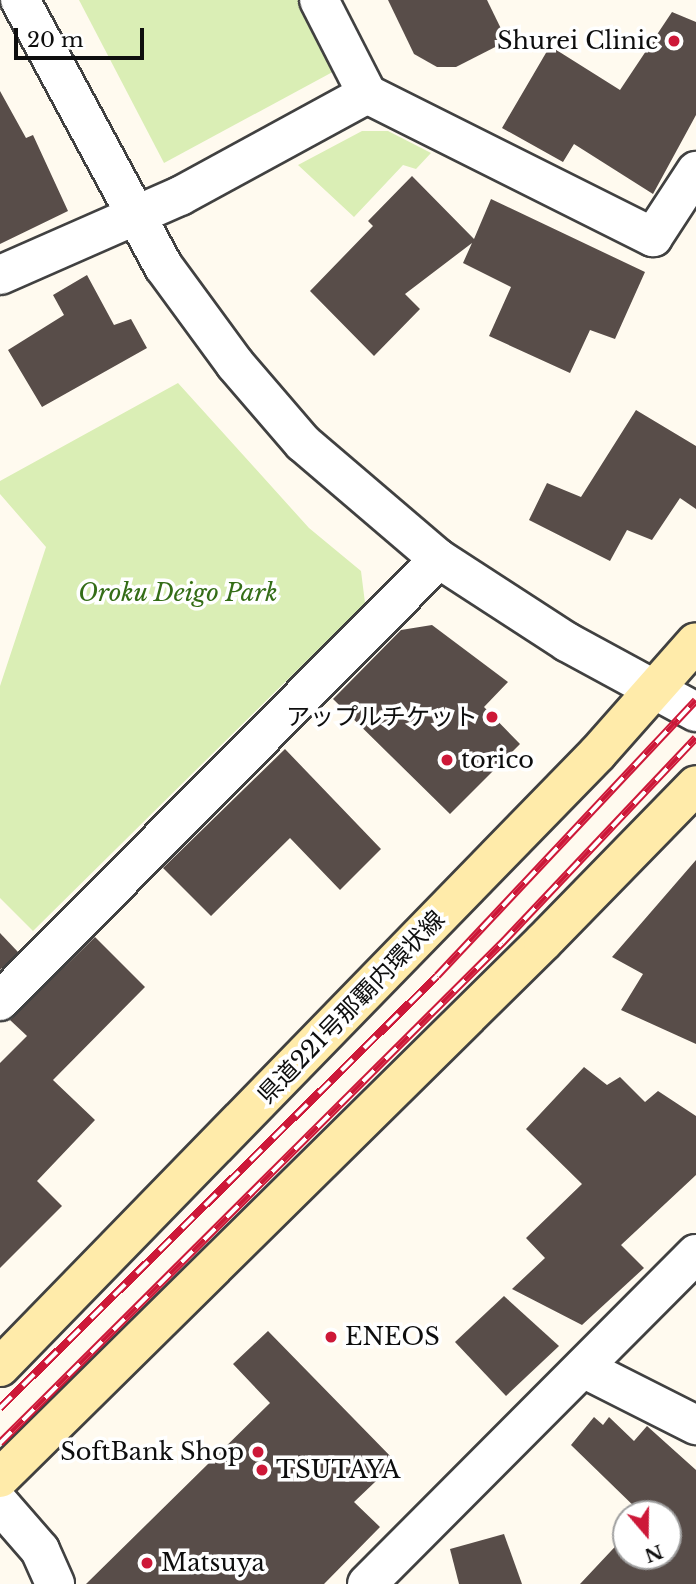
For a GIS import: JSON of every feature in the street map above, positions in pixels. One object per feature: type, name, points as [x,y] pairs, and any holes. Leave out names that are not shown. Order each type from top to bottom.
[{"type":"main road","name":"県道221号那覇内環状線","points":[[0,1367],[494,862],[696,642]]},
{"type":"main road","points":[[0,1478],[543,943],[696,785]]},
{"type":"street","points":[[20,0],[136,218],[195,312],[276,413],[347,485],[439,559],[567,642],[696,712]]},
{"type":"street","points":[[319,0],[368,94],[653,237],[696,172]]},
{"type":"street","points":[[0,275],[136,218],[368,94]]},
{"type":"street","points":[[0,1000],[439,559]]},
{"type":"street","points":[[367,1584],[696,1254]]},
{"type":"street","points":[[583,1368],[696,1425]]},
{"type":"street","points":[[0,1504],[40,1550],[55,1584]]},
{"type":"green space","points":[[79,0],[303,0],[340,68],[164,163]]},
{"type":"green space","points":[[362,131],[388,131],[431,153],[416,169],[403,165],[354,217],[298,165]]},
{"type":"green space","name":"Oroku Deigo Park","points":[[178,383],[309,528],[361,571],[365,603],[33,931],[0,898],[0,686],[46,547],[0,494],[0,481]]},
{"type":"building","points":[[388,0],[487,0],[507,41],[456,67],[437,67],[414,54]]},
{"type":"building","points":[[672,12],[696,22],[696,115],[653,194],[574,144],[563,162],[502,128],[550,46],[620,90]]},
{"type":"building","points":[[0,91],[26,138],[33,135],[68,211],[0,244]]},
{"type":"building","points":[[412,176],[474,239],[491,199],[645,272],[615,339],[590,330],[570,373],[489,336],[511,287],[463,263],[472,243],[405,294],[420,309],[374,356],[310,291],[373,226],[368,221]]},
{"type":"building","points":[[87,275],[114,325],[131,319],[147,348],[42,407],[8,350],[64,315],[53,295]]},
{"type":"building","points":[[636,410],[696,446],[696,509],[680,498],[652,540],[627,530],[610,561],[529,520],[547,483],[581,497]]},
{"type":"building","points":[[432,625],[508,682],[484,707],[520,744],[450,814],[333,699],[401,630]]},
{"type":"building","points":[[285,749],[381,849],[340,890],[290,838],[211,916],[163,868]]},
{"type":"building","points":[[696,860],[696,1044],[621,1010],[643,974],[612,957]]},
{"type":"building","points":[[0,933],[18,952],[0,970]]},
{"type":"building","points":[[95,937],[145,987],[53,1080],[95,1120],[37,1181],[62,1206],[0,1268],[0,1063],[27,1036],[10,1020]]},
{"type":"building","points":[[584,1067],[607,1085],[620,1077],[645,1102],[658,1091],[696,1116],[696,1175],[621,1245],[644,1268],[582,1325],[512,1289],[545,1258],[526,1238],[582,1184],[526,1129]]},
{"type":"building","points":[[504,1296],[559,1346],[506,1396],[455,1342]]},
{"type":"building","name":"TSUTAYA","points":[[268,1331],[396,1462],[354,1502],[380,1527],[324,1584],[86,1584],[270,1403],[233,1364]]},
{"type":"building","points":[[594,1417],[603,1425],[609,1417],[634,1441],[647,1426],[696,1470],[696,1584],[580,1584],[612,1550],[612,1570],[682,1570],[682,1500],[628,1500],[571,1445]]},
{"type":"building","points":[[504,1534],[522,1584],[459,1584],[450,1549]]},
{"type":"railway","points":[[0,1408],[437,976],[696,700]]},
{"type":"railway","points":[[0,1443],[502,943],[696,738]]},
{"type":"place","name":"Shurei Clinic","points":[[674,41]]},
{"type":"place","name":"アップルチケット","points":[[492,717]]},
{"type":"place","name":"torico","points":[[447,760]]},
{"type":"place","name":"ENEOS","points":[[331,1337]]},
{"type":"place","name":"SoftBank Shop","points":[[258,1452]]},
{"type":"place","name":"TSUTAYA","points":[[262,1470]]},
{"type":"place","name":"Matsuya","points":[[147,1563]]}]
